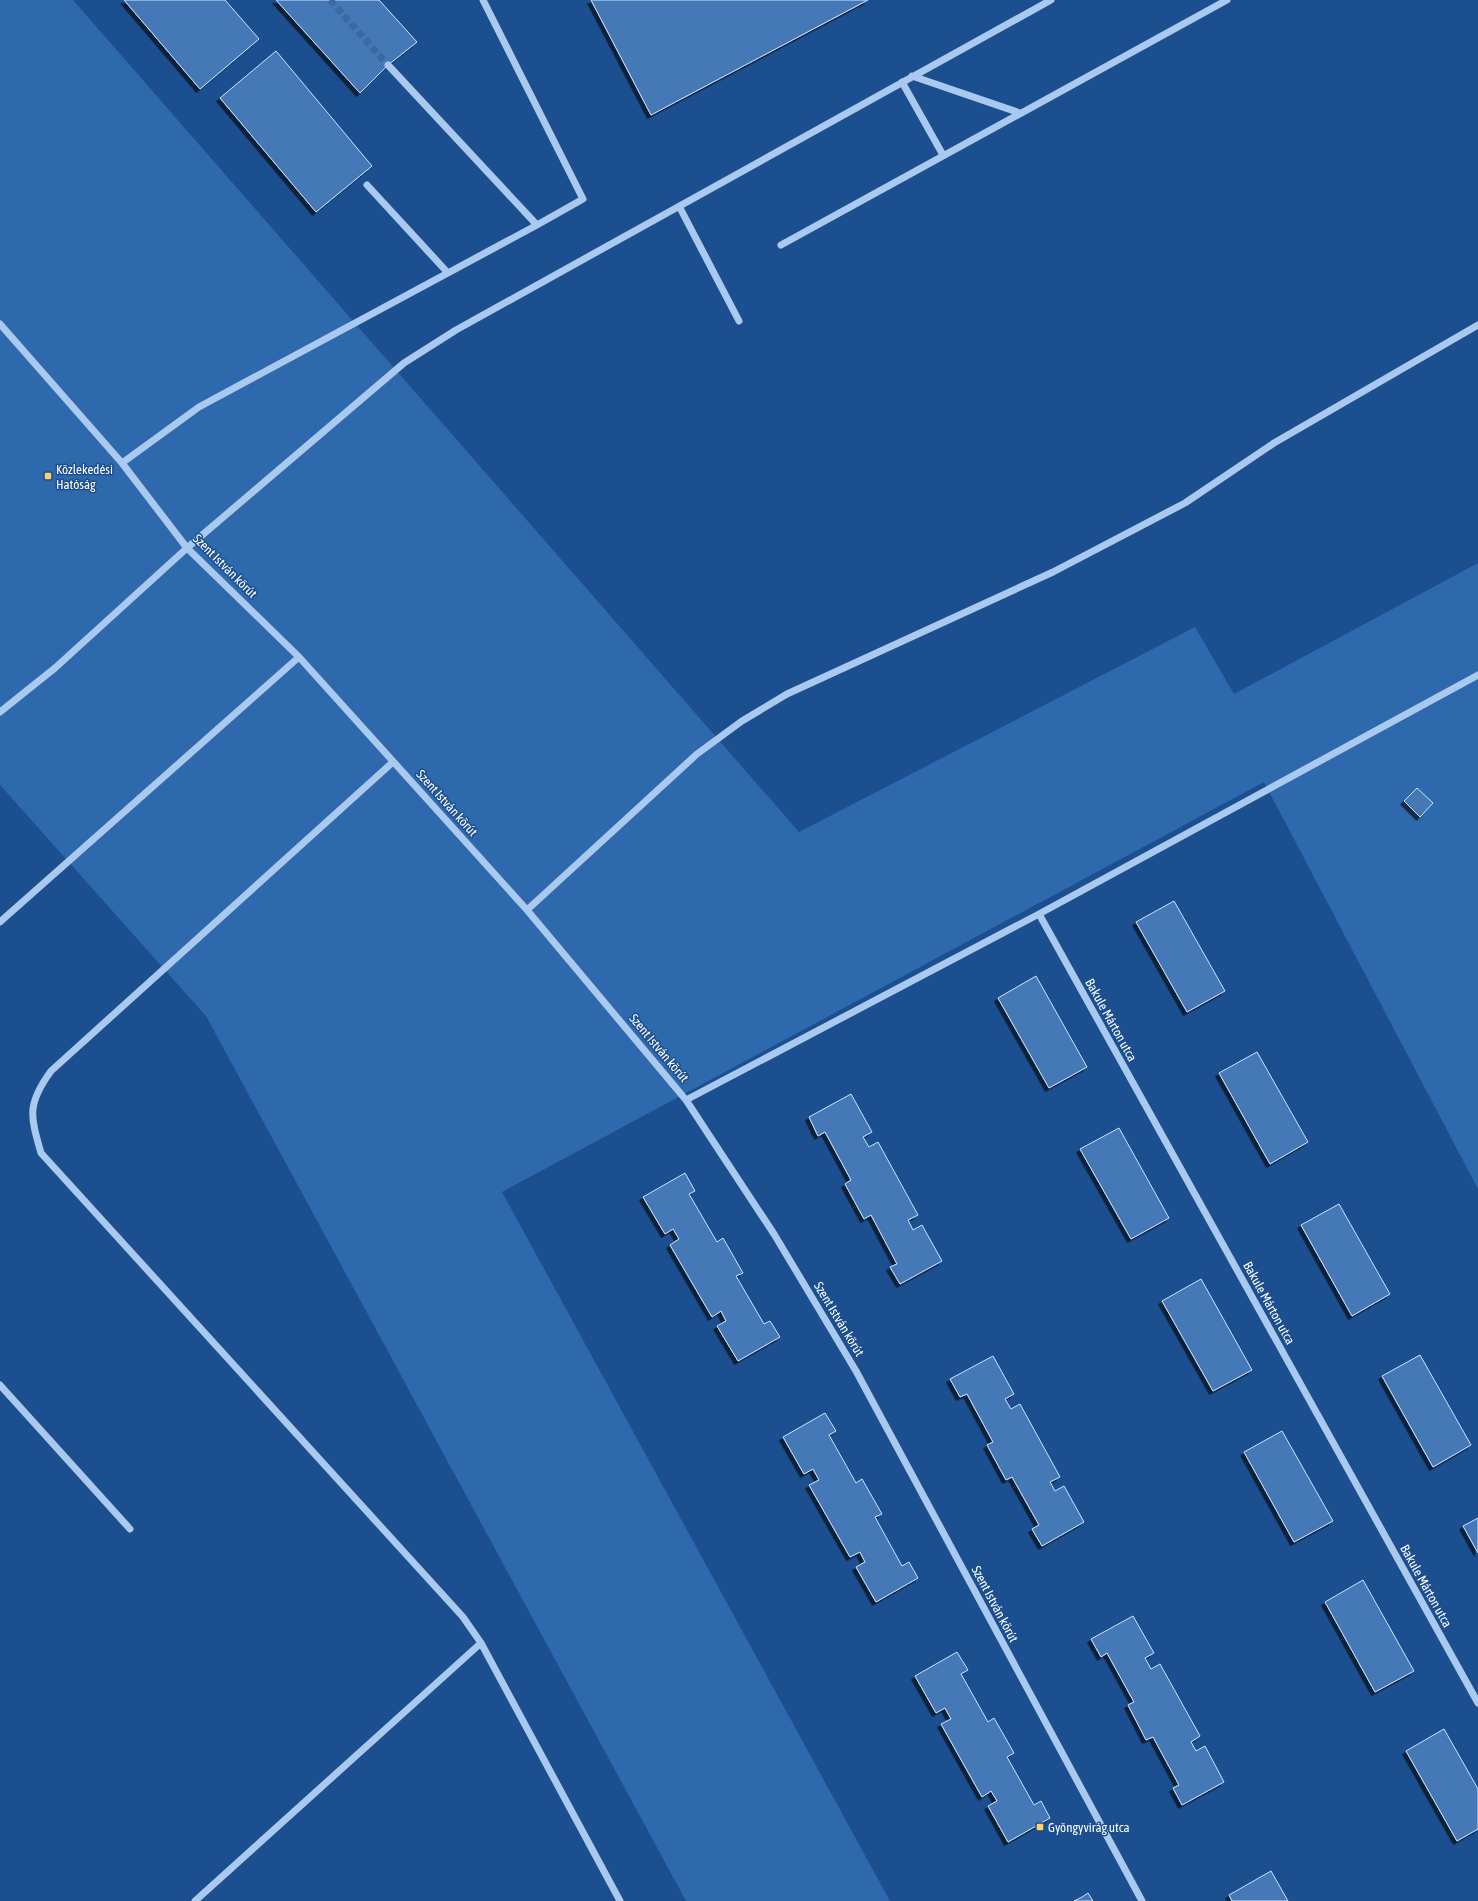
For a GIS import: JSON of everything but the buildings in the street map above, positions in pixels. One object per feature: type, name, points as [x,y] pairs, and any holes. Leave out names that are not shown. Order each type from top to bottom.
[{"type":"street","points":[[122,464],[199,407],[537,225],[583,198],[483,0]]},
{"type":"street","points":[[0,712],[54,668],[187,548],[404,363],[456,330],[1051,0]]},
{"type":"street","points":[[781,245],[1227,0]]},
{"type":"street","points":[[388,65],[537,225]]},
{"type":"street","points":[[912,76],[1020,113]]},
{"type":"street","points":[[902,82],[943,155]]},
{"type":"street","points":[[367,184],[448,273]]},
{"type":"street","points":[[679,206],[739,321]]},
{"type":"street","name":"Szent István körút","points":[[0,324],[122,464],[187,548],[299,657],[527,910],[686,1100],[774,1234],[856,1371],[1142,1901]]},
{"type":"street","points":[[527,910],[697,754],[742,721],[787,694],[1053,572],[1185,503],[1274,444],[1478,325]]},
{"type":"street","points":[[0,922],[299,657]]},
{"type":"street","points":[[686,1100],[1039,914],[1478,675]]},
{"type":"street","points":[[393,762],[50,1071],[39,1086],[32,1104],[34,1130],[41,1153],[463,1618],[481,1643],[620,1901]]},
{"type":"street","name":"Bakule Márton utca","points":[[1039,914],[1478,1703]]},
{"type":"street","points":[[0,1385],[130,1529]]},
{"type":"street","points":[[194,1901],[481,1643]]},
{"type":"shaded area","points":[[0,0],[73,0],[799,832],[1195,627],[1234,694],[1478,563],[1478,1189],[1264,782],[502,1192],[890,1901],[686,1901],[206,1016],[0,785]]},
{"type":"tunnel","points":[[330,0],[388,65]]},
{"type":"place","name":"Közlekedési Hatóság","points":[[48,476]]},
{"type":"place","name":"Gyöngyvirág utca","points":[[1040,1827]]}]
